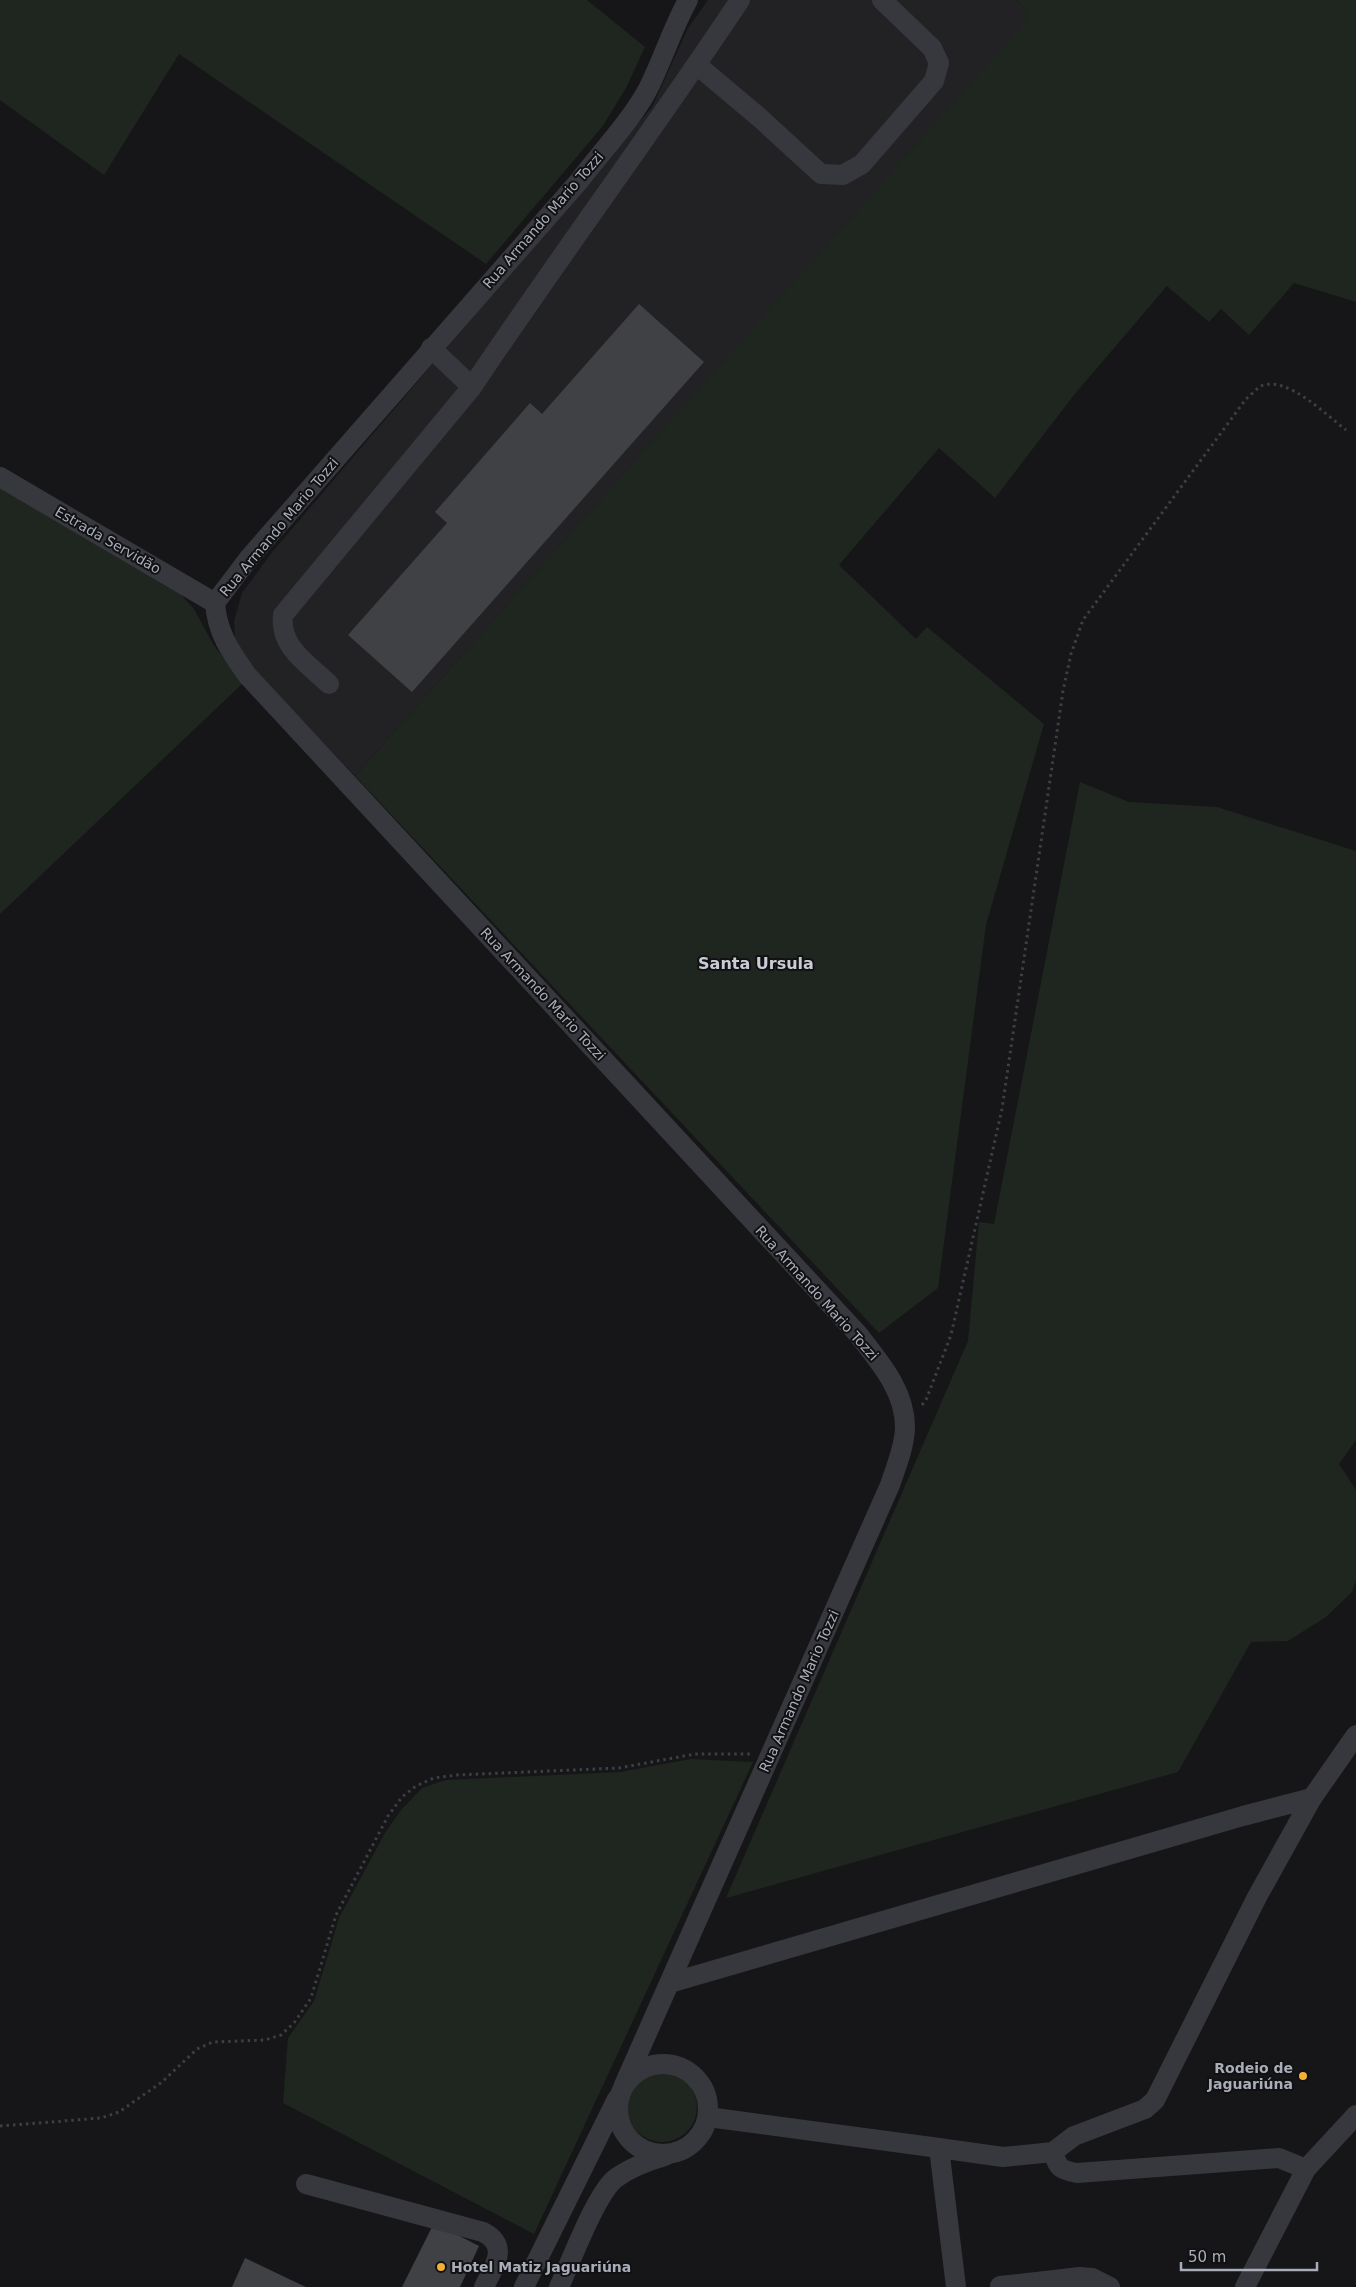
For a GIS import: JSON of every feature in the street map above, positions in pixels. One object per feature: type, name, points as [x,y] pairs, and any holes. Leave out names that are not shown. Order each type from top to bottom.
[{"type":"street","name":"Rua Armando Mario Tozzi","points":[[524,2287],[622,2089],[670,1984],[890,1485],[900,1456],[905,1428],[902,1403],[890,1378],[857,1333],[248,676],[227,647],[219,630],[216,604],[249,558],[580,180],[628,119],[647,91],[674,25],[688,0]]},
{"type":"street","points":[[329,684],[291,648],[284,637],[283,615],[472,387],[525,308],[616,182],[740,0]]},
{"type":"street","points":[[697,65],[760,118],[821,174],[843,175],[862,164],[934,81],[939,64],[932,48],[882,0]]},
{"type":"street","points":[[431,348],[472,387]]},
{"type":"street","name":"Estrada Servidão","points":[[0,477],[216,604]]},
{"type":"street","points":[[708,2117],[1003,2157],[1053,2152],[1074,2136],[1145,2109],[1155,2100],[1257,1897],[1312,1798],[1356,1735]]},
{"type":"street","points":[[670,1984],[1243,1816],[1312,1798]]},
{"type":"street","points":[[559,2287],[600,2197],[615,2179],[639,2164],[678,2152],[698,2138],[708,2117],[708,2101],[703,2087],[690,2071],[671,2063],[651,2065],[636,2072],[622,2089],[618,2101],[619,2118],[622,2127],[632,2142],[639,2147],[654,2153],[678,2152]]},
{"type":"street","points":[[1245,2287],[1306,2169],[1356,2115]]},
{"type":"street","points":[[939,2148],[956,2287]]},
{"type":"street","points":[[1053,2152],[1057,2163],[1063,2170],[1077,2173],[1278,2158],[1306,2169]]},
{"type":"street","points":[[306,2184],[483,2232],[492,2237],[498,2245],[498,2256],[484,2287]]},
{"type":"street","points":[[1000,2286],[1086,2277],[1110,2287]]},
{"type":"path","points":[[905,1428],[926,1400],[951,1335],[1002,1109],[1063,691],[1071,654],[1083,620],[1246,399],[1262,386],[1276,384],[1290,387],[1346,430]]},
{"type":"path","points":[[0,2126],[101,2118],[119,2112],[162,2082],[196,2049],[213,2042],[265,2040],[281,2034],[294,2023],[311,1998],[336,1915],[388,1816],[402,1798],[416,1786],[434,1778],[457,1775],[619,1768],[694,1754],[771,1754]]},
{"type":"shaded area","points":[[0,0],[587,0],[645,47],[626,88],[602,127],[486,264],[179,54],[104,175],[0,100]]},
{"type":"shaded area","points":[[708,0],[1016,0],[1032,15],[355,776],[241,656],[235,639],[234,621],[242,593],[273,551],[652,107],[688,28]]},
{"type":"shaded area","points":[[1016,0],[1356,0],[1356,302],[1294,283],[1249,335],[1221,309],[1209,322],[1167,286],[1074,395],[995,498],[939,448],[839,565],[916,639],[927,627],[1044,724],[986,925],[938,1288],[879,1333],[355,776],[1031,15]]},
{"type":"shaded area","points":[[0,485],[173,586],[194,609],[213,644],[243,683],[0,914]]},
{"type":"shaded area","points":[[1080,782],[1129,802],[1217,807],[1356,851],[1356,1440],[1339,1464],[1356,1490],[1356,1580],[1352,1592],[1326,1617],[1288,1641],[1251,1642],[1178,1772],[726,1898],[968,1341],[979,1222],[994,1224]]},
{"type":"shaded area","points":[[691,1759],[753,1762],[534,2234],[283,2103],[288,2038],[314,2001],[339,1918],[385,1833],[401,1810],[422,1788],[446,1780],[620,1772]]},
{"type":"shaded area","points":[[662,2072],[681,2078],[691,2088],[697,2107],[691,2126],[681,2136],[662,2142],[643,2136],[633,2126],[627,2107],[633,2088],[643,2078]]},
{"type":"building","points":[[639,304],[704,362],[412,692],[348,635],[447,523],[435,512],[530,403],[542,414]]},
{"type":"building","name":"Hotel Matiz Jaguariúna","points":[[434,2223],[479,2246],[460,2287],[402,2287]]},
{"type":"building","points":[[245,2258],[291,2280],[306,2287],[232,2287]]},
{"type":"place","name":"Rodeio de Jaguariúna","points":[[1303,2076]]},
{"type":"place","name":"Hotel Matiz Jaguariúna","points":[[441,2267]]},
{"type":"district","name":"Santa Ursula","points":[[756,963]]}]
